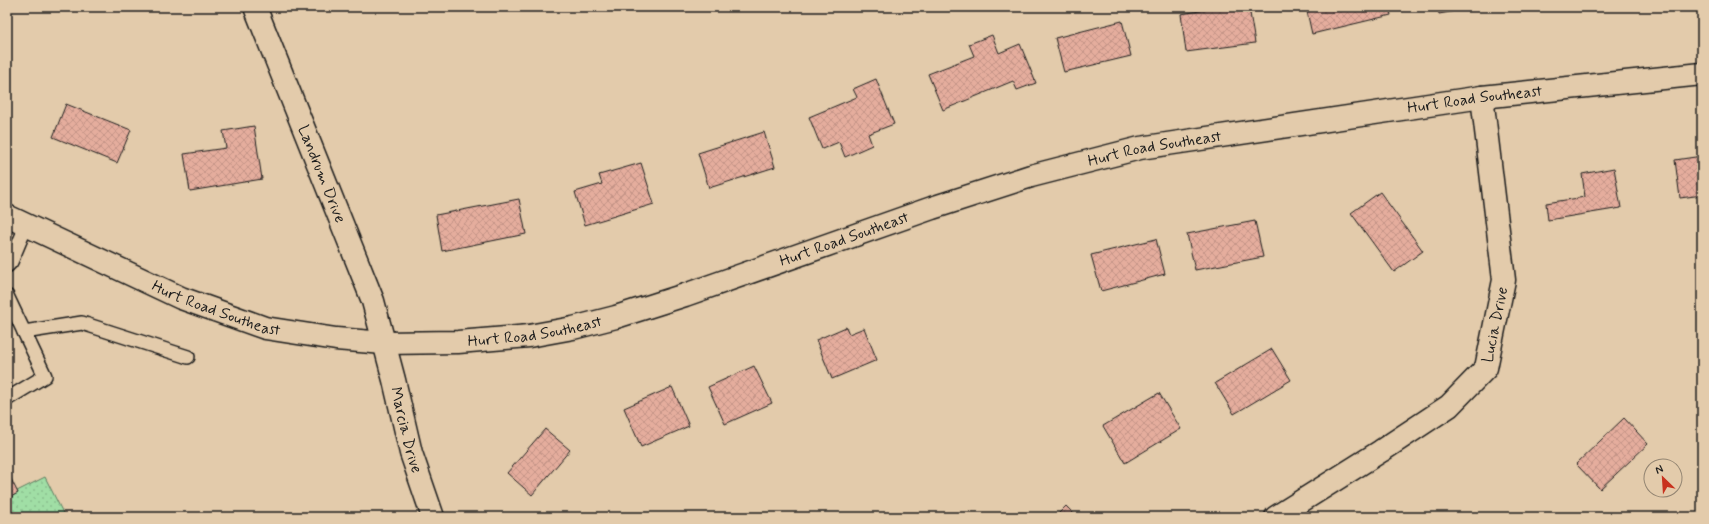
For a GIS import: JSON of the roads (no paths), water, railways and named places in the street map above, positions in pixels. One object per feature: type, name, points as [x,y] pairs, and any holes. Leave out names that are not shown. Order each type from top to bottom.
[{"type":"street","name":"Landrum Drive","points":[[255,7],[373,301],[384,343]]},
{"type":"street","name":"Hurt Road Southeast","points":[[7,216],[27,224],[180,298],[265,328],[336,339],[384,343],[465,341],[530,336],[573,328],[616,317],[1023,178],[1140,148],[1482,97],[1702,74]]},
{"type":"street","name":"Lucia Drive","points":[[1276,517],[1449,406],[1486,368],[1504,280],[1482,97]]},
{"type":"street","name":"Marcia Drive","points":[[384,343],[411,453],[433,517]]},
{"type":"lane","points":[[7,266],[27,224]]},
{"type":"lane","points":[[7,296],[45,376],[7,400]]},
{"type":"lane","points":[[24,332],[82,323],[188,357]]}]
